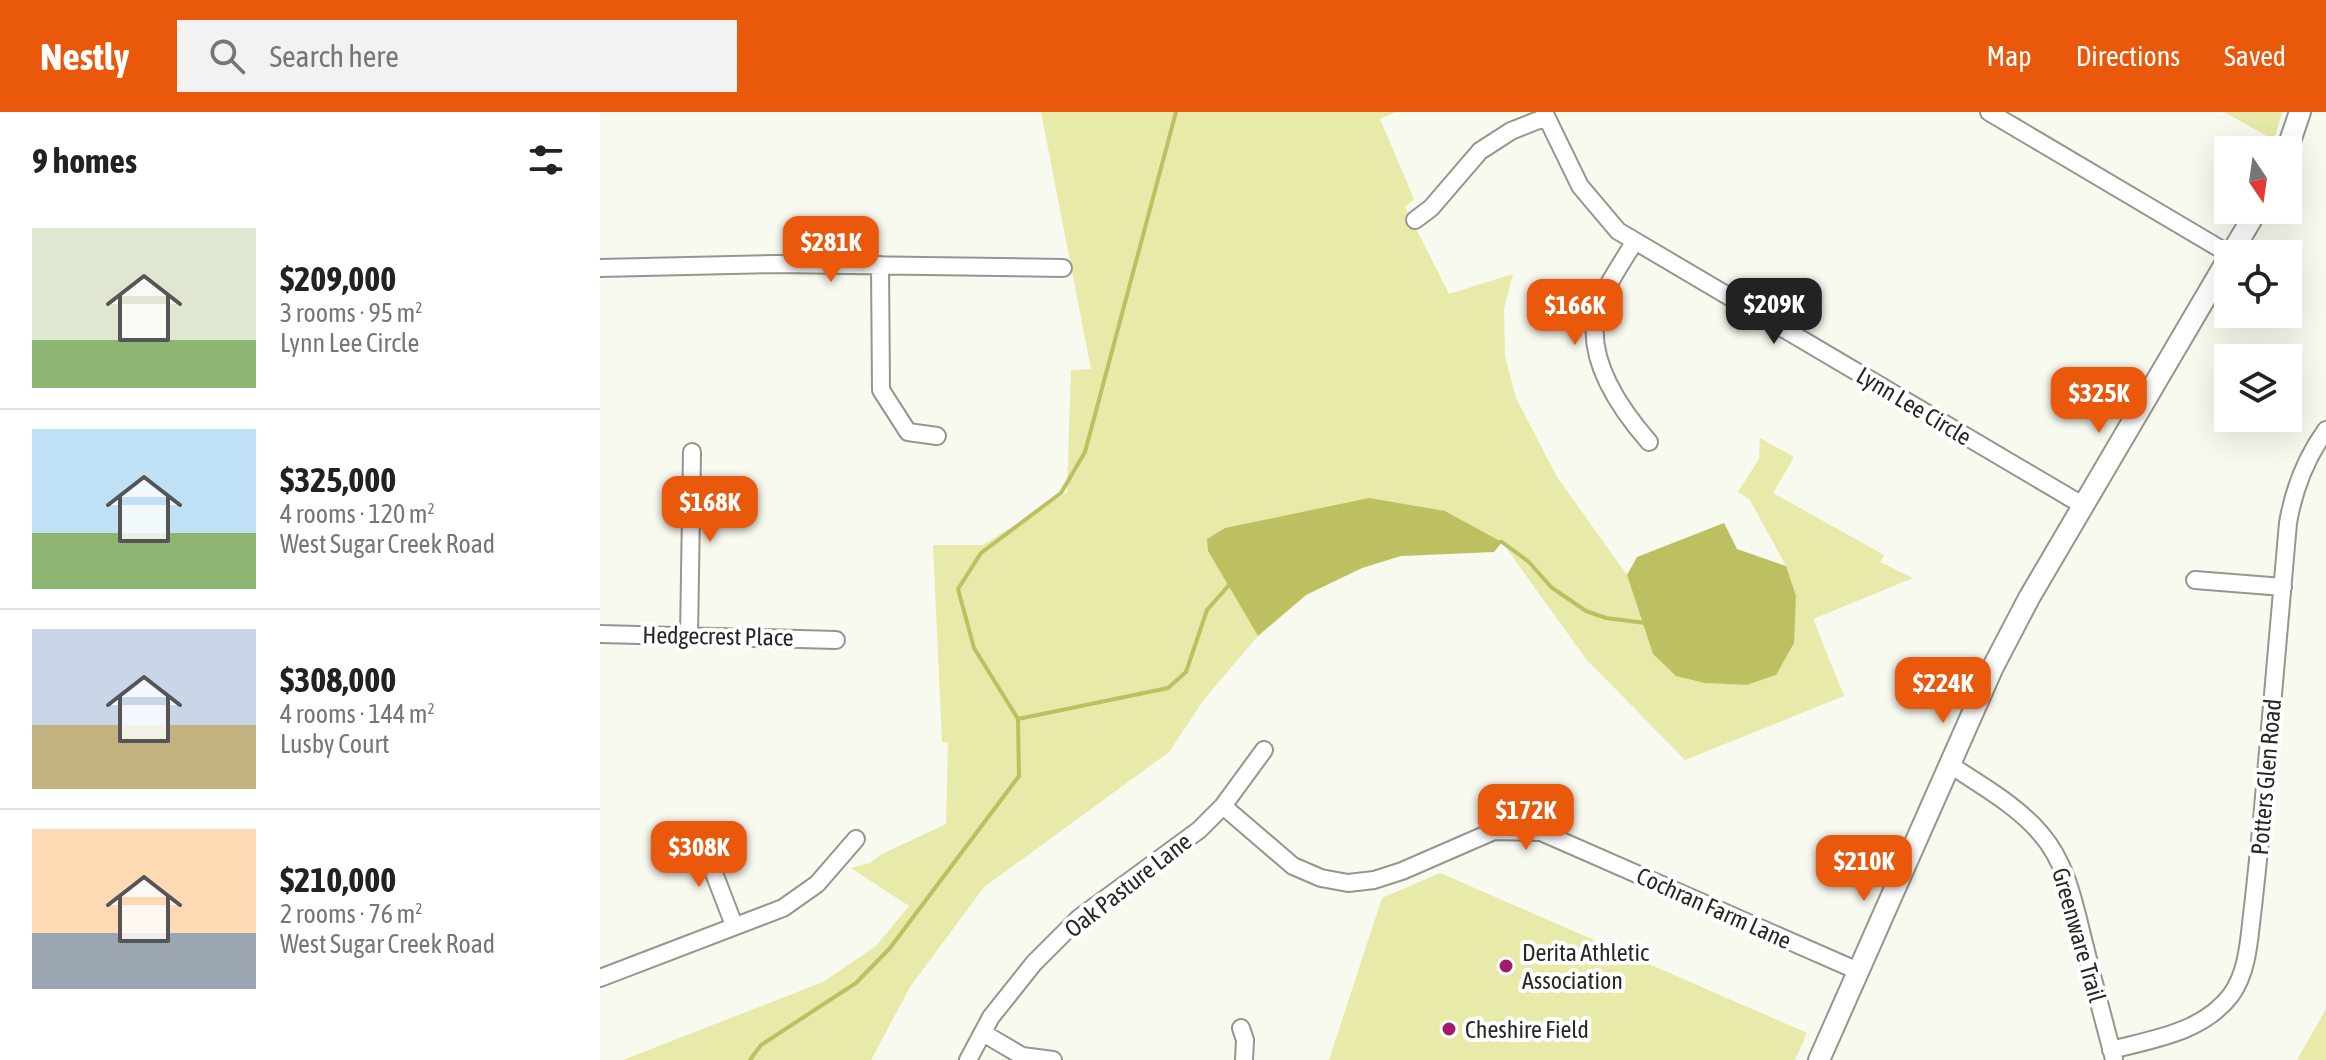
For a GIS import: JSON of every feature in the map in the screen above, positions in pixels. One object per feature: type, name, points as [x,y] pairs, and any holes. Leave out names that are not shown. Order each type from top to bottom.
[{"type":"main road","points":[[2292,136],[2300,112]]},
{"type":"main road","points":[[1819,1060],[1993,667],[2029,598],[2214,283]]},
{"type":"street","points":[[1989,112],[2214,246]]},
{"type":"street","points":[[1415,220],[1431,208],[1480,151],[1545,114]]},
{"type":"street","name":"Lynn Lee Circle","points":[[1545,114],[1580,186],[1618,231],[2084,506]]},
{"type":"street","points":[[1635,241],[1601,298],[1594,339],[1596,355],[1625,415],[1649,442]]},
{"type":"street","points":[[600,268],[776,264],[1063,268]]},
{"type":"street","points":[[880,265],[881,390],[908,432],[937,436]]},
{"type":"street","name":"Potters Glen Road","points":[[2112,1055],[2197,1024],[2218,1009],[2233,992],[2242,972],[2258,868],[2292,499],[2313,447],[2325,432]]},
{"type":"street","points":[[689,636],[692,452]]},
{"type":"street","points":[[2195,580],[2283,587]]},
{"type":"street","name":"Hedgecrest Place","points":[[600,634],[836,640]]},
{"type":"street","name":"Oak Pasture Lane","points":[[968,1060],[991,1017],[1017,983],[1079,918],[1190,837],[1223,806],[1264,750]]},
{"type":"street","name":"Greenware Trail","points":[[1949,764],[2021,815],[2041,833],[2056,855],[2072,899],[2112,1055]]},
{"type":"street","name":"Cochran Farm Lane","points":[[1223,806],[1293,866],[1321,878],[1348,883],[1374,880],[1402,871],[1494,831],[1541,832],[1858,971]]},
{"type":"street","points":[[695,838],[712,868],[734,925]]},
{"type":"street","points":[[600,978],[783,908],[817,884],[856,839]]},
{"type":"street","points":[[1241,1028],[1245,1040],[1244,1060]]},
{"type":"street","points":[[983,1033],[1022,1056],[1053,1060]]},
{"type":"shaded area","points":[[1041,112],[1396,112],[1380,119],[1414,199],[1405,207],[1449,294],[1513,274],[1504,308],[1505,356],[1516,398],[1557,477],[1627,575],[1653,654],[1705,683],[1747,685],[1776,675],[1786,566],[1750,500],[1738,492],[1759,459],[1760,438],[1794,457],[1773,493],[1884,555],[1880,562],[1913,578],[1813,619],[1844,696],[1685,760],[1586,659],[1502,542],[1445,511],[1208,551],[1258,636],[1205,698],[1169,752],[984,887],[910,987],[871,1060],[623,1060],[823,982],[876,946],[909,906],[851,868],[870,863],[880,855],[946,824],[948,743],[942,742],[933,545],[983,545],[1067,492],[1071,370],[1091,369]]},
{"type":"shaded area","points":[[2224,112],[2282,112],[2275,136],[2267,136]]},
{"type":"shaded area","points":[[1369,498],[1445,511],[1502,542],[1494,552],[1401,556],[1362,568],[1306,595],[1258,636],[1208,551],[1207,539],[1225,528]]},
{"type":"shaded area","points":[[1724,523],[1737,549],[1786,566],[1796,596],[1794,643],[1776,675],[1747,685],[1705,683],[1676,676],[1653,654],[1627,575],[1637,557]]},
{"type":"shaded area","name":"Derita Athletic Association","points":[[1440,873],[1807,1033],[1795,1060],[1329,1060],[1382,898]]},
{"type":"shaded area","points":[[2326,1009],[2326,1060],[2297,1060]]},
{"type":"waterway","points":[[750,1060],[761,1045],[856,983],[890,948],[1019,776],[1018,719],[974,648],[958,589],[981,553],[1061,493],[1085,452],[1176,112]]},
{"type":"waterway","points":[[1497,542],[1502,542],[1529,562],[1551,587],[1586,611],[1606,618],[1645,623]]},
{"type":"waterway","points":[[1018,719],[1168,688],[1186,672],[1207,610],[1230,584]]},
{"type":"place","name":"Derita Athletic Association","points":[[1506,966]]},
{"type":"place","name":"Cheshire Field","points":[[1449,1029]]}]
